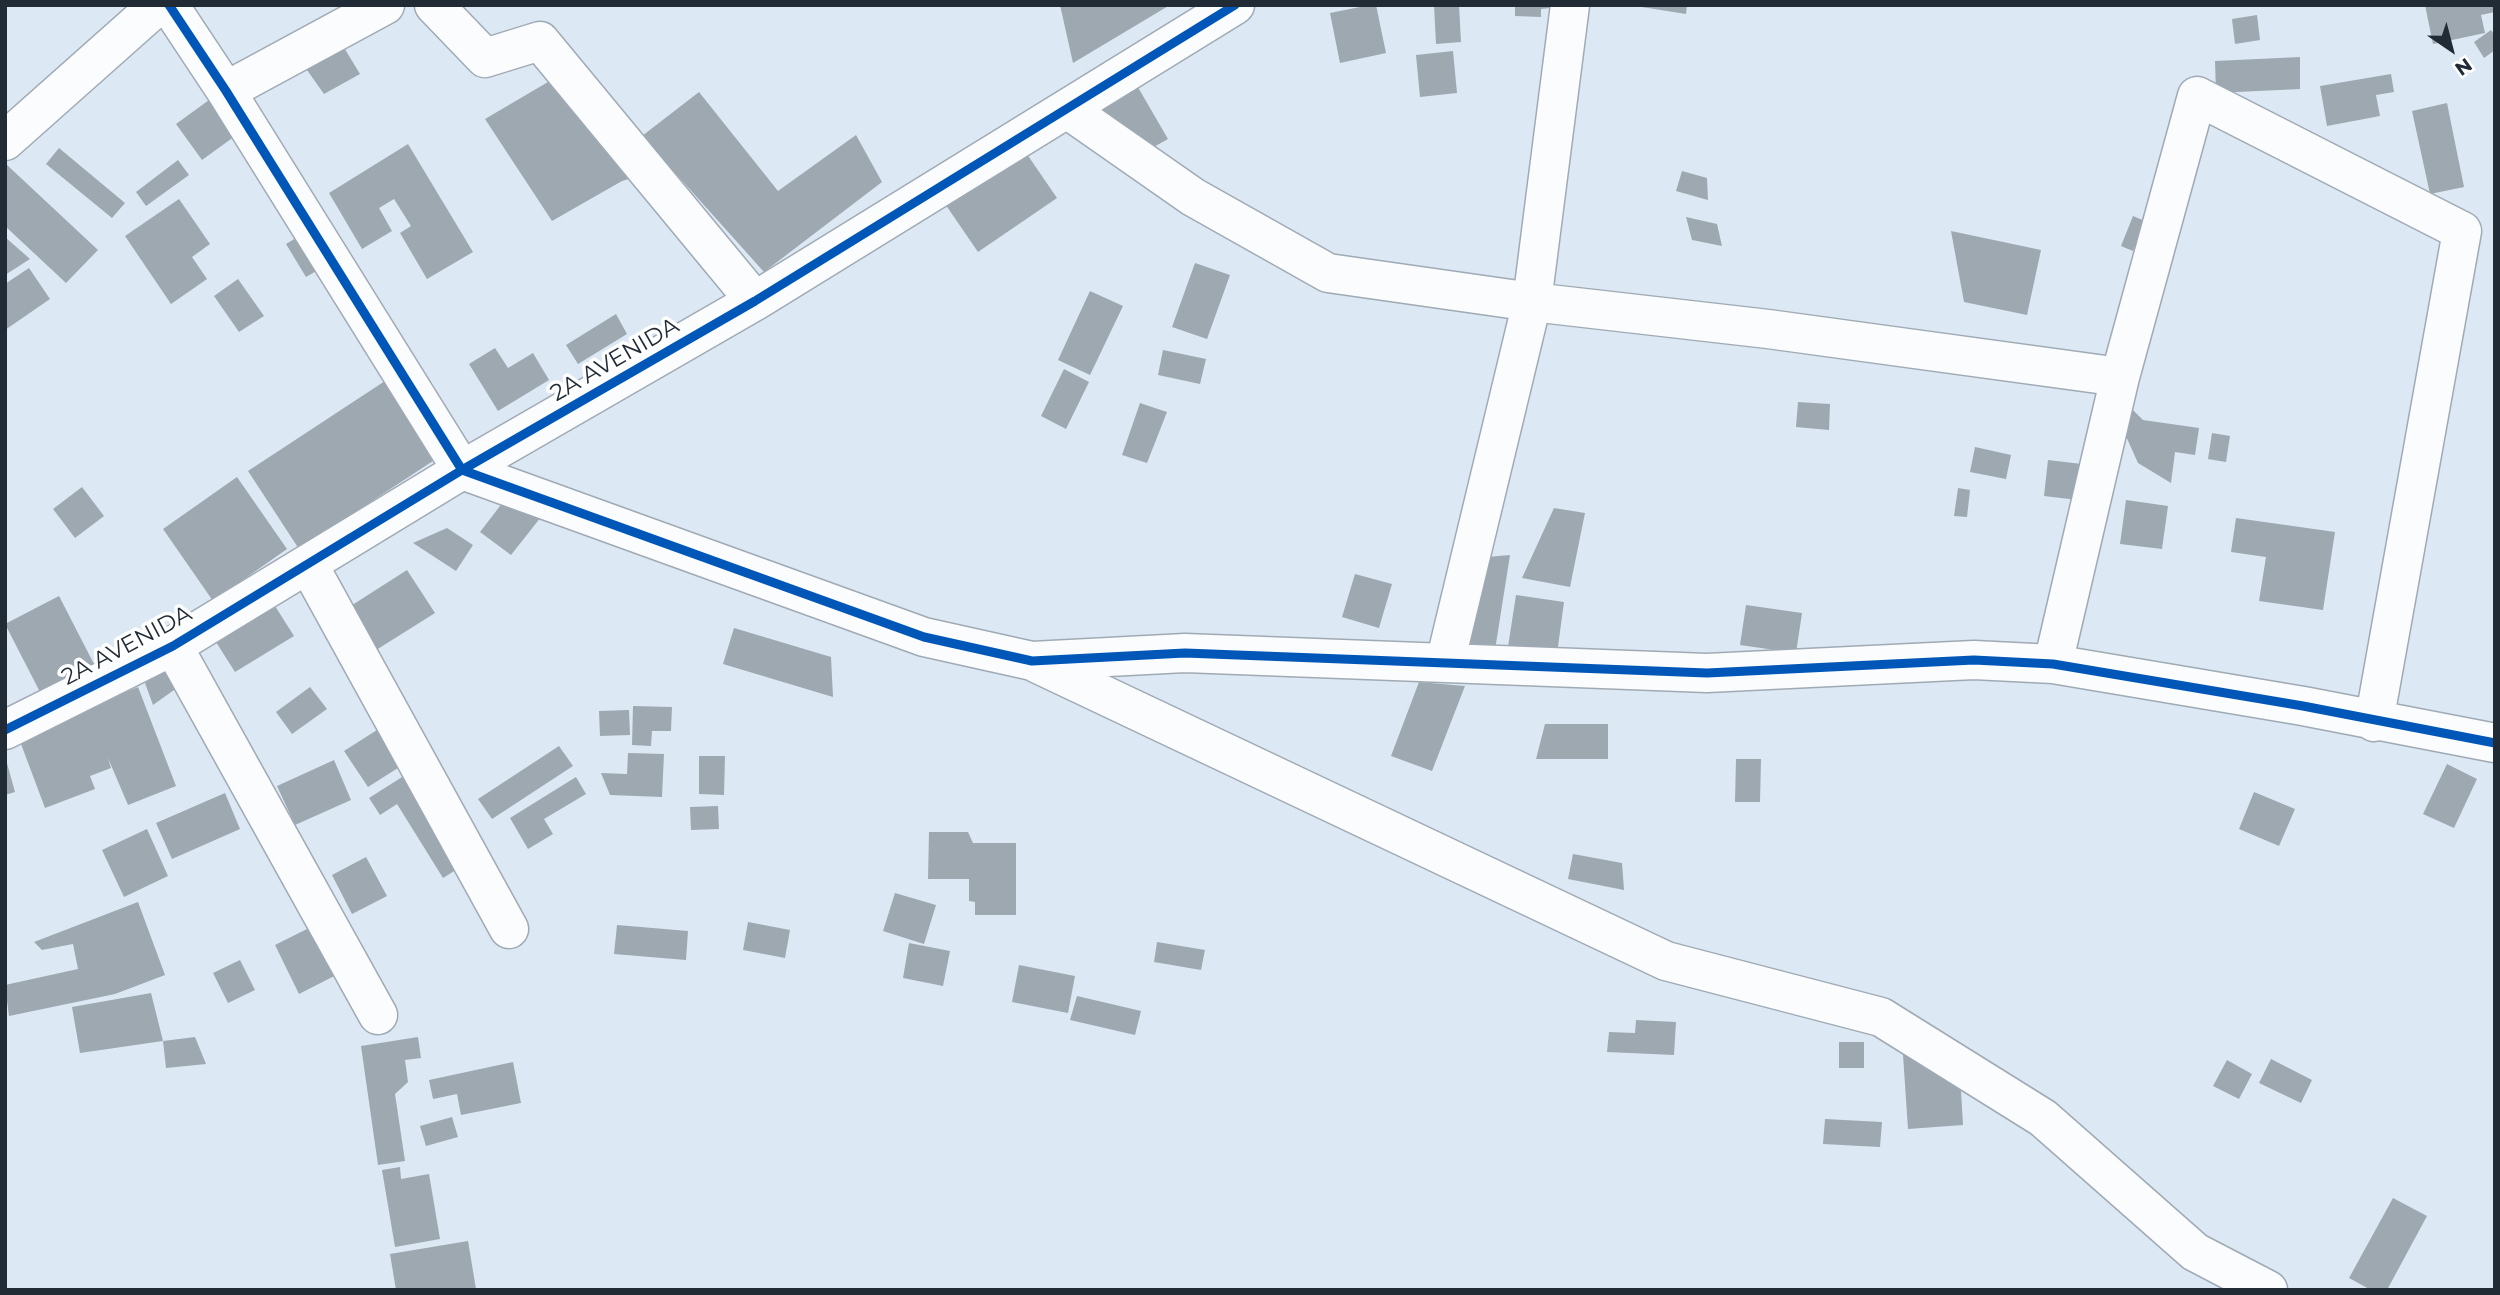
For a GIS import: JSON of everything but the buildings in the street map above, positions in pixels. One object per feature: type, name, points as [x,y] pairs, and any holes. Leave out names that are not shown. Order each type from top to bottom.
[{"type":"street","points":[[5,141],[158,5]]},
{"type":"street","points":[[169,5],[226,91],[462,470],[924,637],[1032,661],[1666,961],[1881,1017],[2043,1118],[2195,1252],[2268,1290]]},
{"type":"street","points":[[226,91],[385,5]]},
{"type":"street","points":[[434,5],[485,58],[540,41],[755,301]]},
{"type":"street","name":"2A AVENIDA","points":[[5,730],[173,646],[462,470],[755,301],[1235,5]]},
{"type":"street","points":[[1445,663],[1532,302],[1570,5]]},
{"type":"street","points":[[2053,664],[2120,377],[2197,96],[2462,231],[2374,722]]},
{"type":"street","points":[[1067,109],[1193,197],[1328,273],[1532,302],[1768,329],[2120,377]]},
{"type":"street","points":[[308,564],[509,929]]},
{"type":"street","points":[[173,646],[378,1015]]},
{"type":"street","points":[[1032,661],[1185,653],[1707,673],[1974,660],[2053,664],[2303,706],[2374,722],[2495,743]]},
{"type":"cycle path","points":[[169,5],[226,91],[462,470],[924,637],[1032,661],[1185,653],[1707,673],[1974,660],[2053,664],[2303,706],[2495,743]]},
{"type":"cycle path","points":[[5,730],[173,646],[462,470],[755,301],[1235,5]]}]
